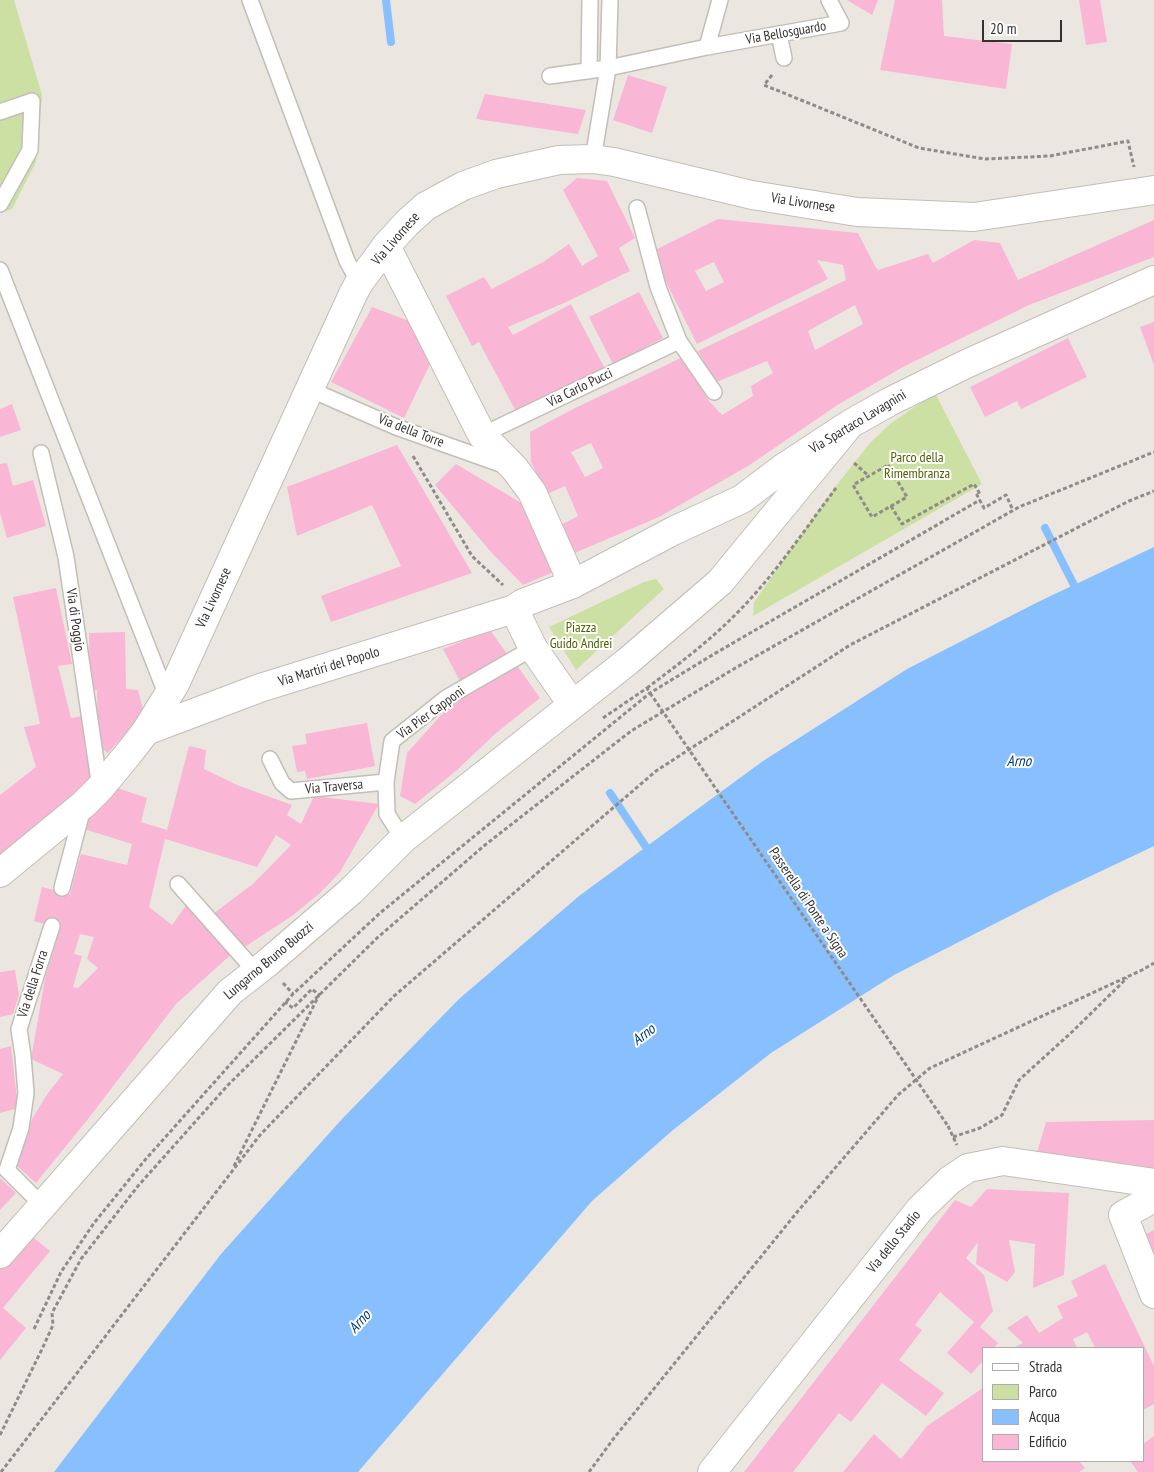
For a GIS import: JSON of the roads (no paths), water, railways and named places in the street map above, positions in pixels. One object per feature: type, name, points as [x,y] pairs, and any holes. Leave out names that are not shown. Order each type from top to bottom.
[{"type":"street","name":"Via Livornese","points":[[0,873],[92,796],[146,731],[175,684],[360,282],[386,246],[426,206],[463,186],[496,174],[559,160],[593,159],[614,162],[752,195],[857,212],[974,217],[1145,183]]},
{"type":"street","points":[[386,246],[482,435],[515,469],[532,492],[573,584]]},
{"type":"street","name":"Via Spartaco Lavagnini","points":[[519,606],[573,584],[673,531],[742,500],[783,468],[850,424],[889,402],[966,364],[1154,280]]},
{"type":"street","points":[[519,606],[533,648],[572,704],[628,661],[720,582],[850,424]]},
{"type":"street","name":"Via Martiri del Popolo","points":[[146,731],[260,688],[519,606]]},
{"type":"street","name":"Lungarno Bruno Buozzi","points":[[0,1254],[230,992],[351,891],[403,839],[572,704]]},
{"type":"street","name":"Via dello Stadio","points":[[712,1472],[920,1209],[950,1180],[968,1168],[1003,1161],[1154,1183]]},
{"type":"street","points":[[1154,1198],[1123,1215],[1154,1294]]},
{"type":"lane","points":[[250,0],[347,261],[360,282]]},
{"type":"lane","points":[[590,0],[590,71]]},
{"type":"lane","points":[[593,159],[608,68],[610,0]]},
{"type":"lane","points":[[707,47],[720,0]]},
{"type":"lane","name":"Via Bellosguardo","points":[[550,76],[608,68],[841,22],[830,0]]},
{"type":"lane","points":[[780,34],[784,58]]},
{"type":"lane","points":[[0,112],[32,101],[30,150],[0,204]]},
{"type":"lane","points":[[637,208],[658,287],[678,341],[714,392]]},
{"type":"lane","points":[[0,270],[167,696]]},
{"type":"lane","name":"Via Carlo Pucci","points":[[482,435],[678,341]]},
{"type":"lane","name":"Via della Torre","points":[[309,390],[396,427],[515,469]]},
{"type":"lane","name":"Via di Poggio","points":[[42,453],[66,557],[92,796]]},
{"type":"lane","name":"Via Pier Capponi","points":[[403,839],[387,814],[386,782],[392,742],[446,698],[533,648]]},
{"type":"lane","name":"Via Traversa","points":[[270,759],[282,783],[291,791],[386,782]]},
{"type":"lane","points":[[62,888],[92,796]]},
{"type":"lane","points":[[178,884],[256,972]]},
{"type":"lane","name":"Via della Forra","points":[[42,1205],[7,1170],[21,1128],[26,1093],[19,1029],[52,926]]},
{"type":"water","name":"Arno","points":[[1154,547],[1154,846],[1055,893],[894,975],[771,1053],[673,1130],[592,1201],[358,1472],[54,1472],[221,1254],[342,1119],[459,999],[579,896],[763,761],[907,669],[1038,602]]},
{"type":"waterway","points":[[386,0],[391,42]]},
{"type":"waterway","points":[[1045,528],[1074,585]]},
{"type":"waterway","points":[[610,793],[646,847]]},
{"type":"park label","name":"Parco della Rimembranza","points":[[917,466]]},
{"type":"park label","name":"Piazza Guido Andrei","points":[[581,636]]}]
